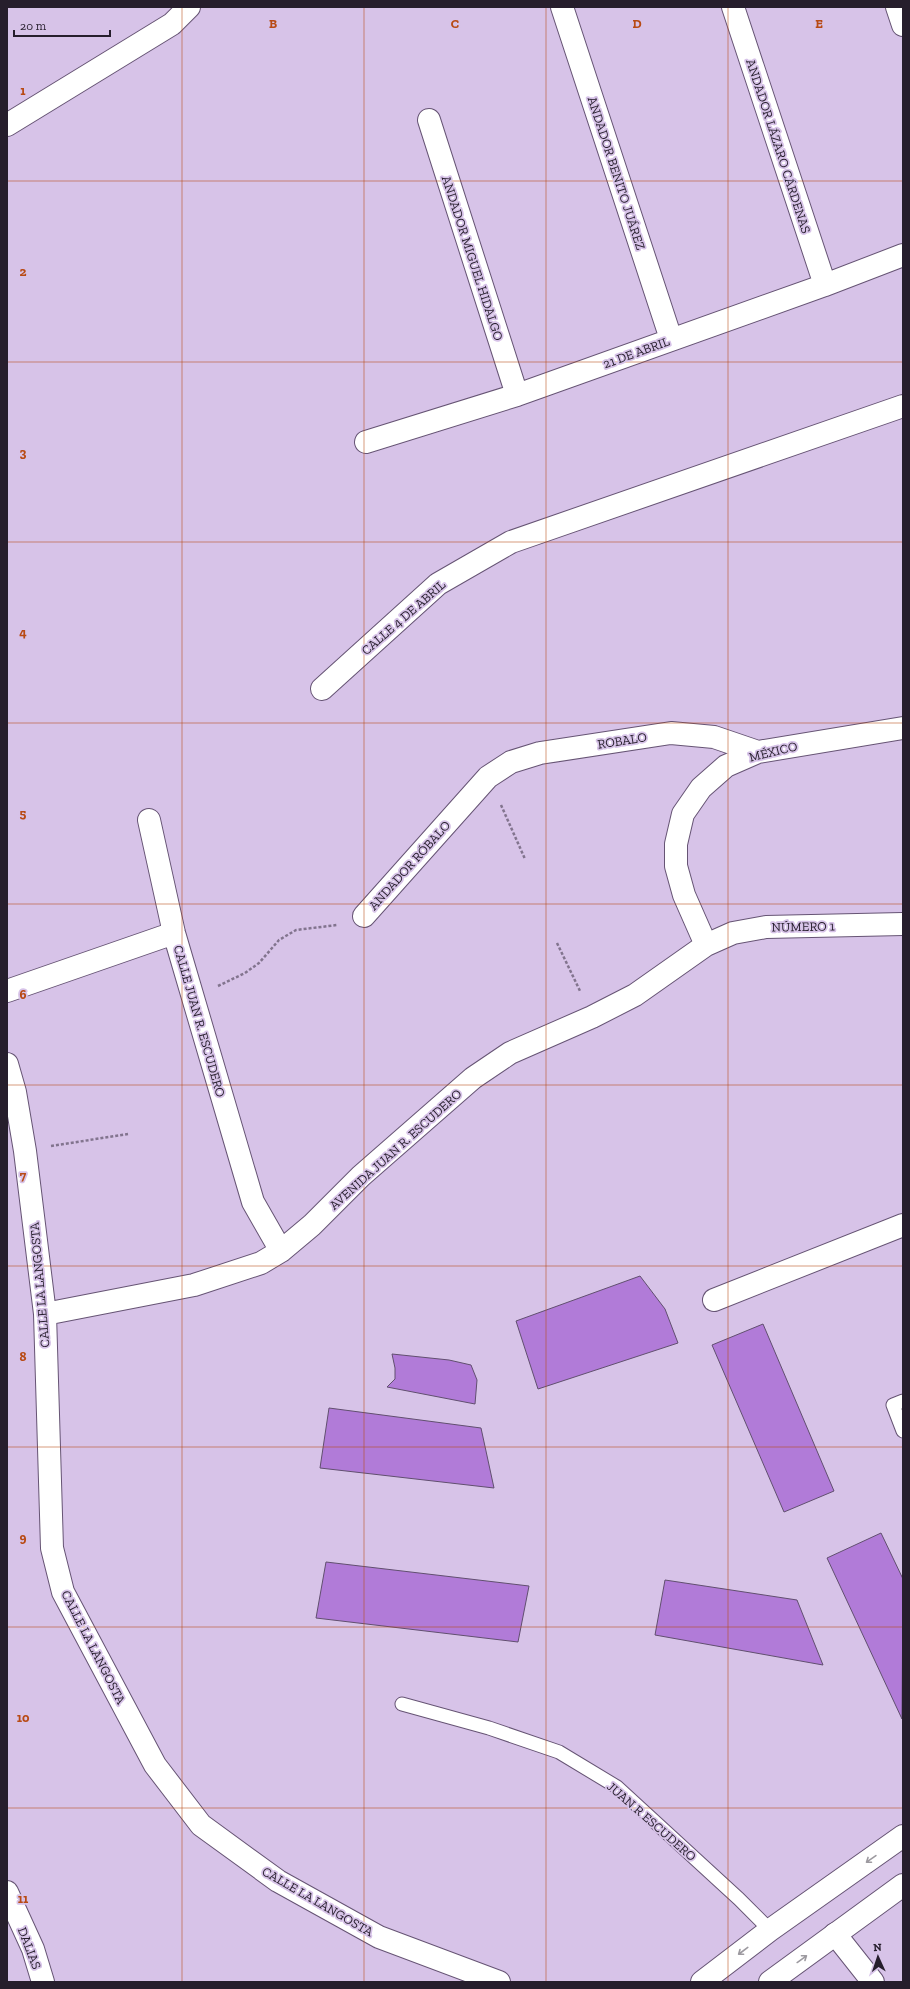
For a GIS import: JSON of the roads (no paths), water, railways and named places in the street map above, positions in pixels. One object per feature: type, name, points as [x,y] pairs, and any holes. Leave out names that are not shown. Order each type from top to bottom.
[{"type":"street","points":[[7,126],[172,24],[189,7]]},
{"type":"street","name":"ANDADOR BENITO JUÁREZ","points":[[562,7],[671,339]]},
{"type":"street","name":"ANDADOR LÁZARO CÁRDENAS","points":[[733,7],[825,285]]},
{"type":"street","points":[[897,7],[903,25]]},
{"type":"street","name":"ANDADOR MIGUEL HIDALGO","points":[[429,120],[517,395]]},
{"type":"street","name":"21 DE ABRIL","points":[[366,442],[517,395],[825,285],[903,255]]},
{"type":"street","name":"CALLE 4 DE ABRIL","points":[[322,689],[438,584],[511,542],[903,406]]},
{"type":"street","name":"MÉXICO","points":[[706,945],[684,895],[676,866],[676,844],[683,814],[700,788],[726,766],[758,752],[903,728]]},
{"type":"street","name":"ROBALO","points":[[488,777],[511,762],[540,753],[671,732],[714,737],[758,752]]},
{"type":"street","name":"ANDADOR RÓBALO","points":[[364,916],[488,777]]},
{"type":"street","points":[[149,820],[174,932]]},
{"type":"street","name":"NÚMERO 1","points":[[706,945],[733,933],[766,927],[903,924]]},
{"type":"street","name":"CALLE JUAN R. ESCUDERO","points":[[7,991],[174,932],[192,998],[253,1202],[281,1251]]},
{"type":"street","name":"AVENIDA JUAN R. ESCUDERO","points":[[45,1314],[194,1285],[260,1263],[281,1251],[312,1225],[361,1176],[473,1078],[510,1053],[592,1017],[635,995],[706,945]]},
{"type":"street","name":"CALLE LA LANGOSTA","points":[[7,1064],[15,1092],[25,1151],[45,1314],[52,1548],[64,1592],[155,1765],[200,1825],[278,1881],[379,1937],[499,1982]]},
{"type":"street","points":[[714,1300],[903,1225]]},
{"type":"street","points":[[702,1982],[770,1930],[903,1836]]},
{"type":"street","points":[[770,1982],[903,1885]]},
{"type":"street","name":"DALIAS","points":[[7,1892],[33,1950],[43,1982]]},
{"type":"street","points":[[835,1934],[873,1982]]},
{"type":"lane","points":[[903,1401],[893,1405],[903,1431]]},
{"type":"lane","name":"JUAN R ESCUDERO","points":[[402,1704],[489,1728],[560,1752],[617,1787],[739,1899],[770,1930]]}]
